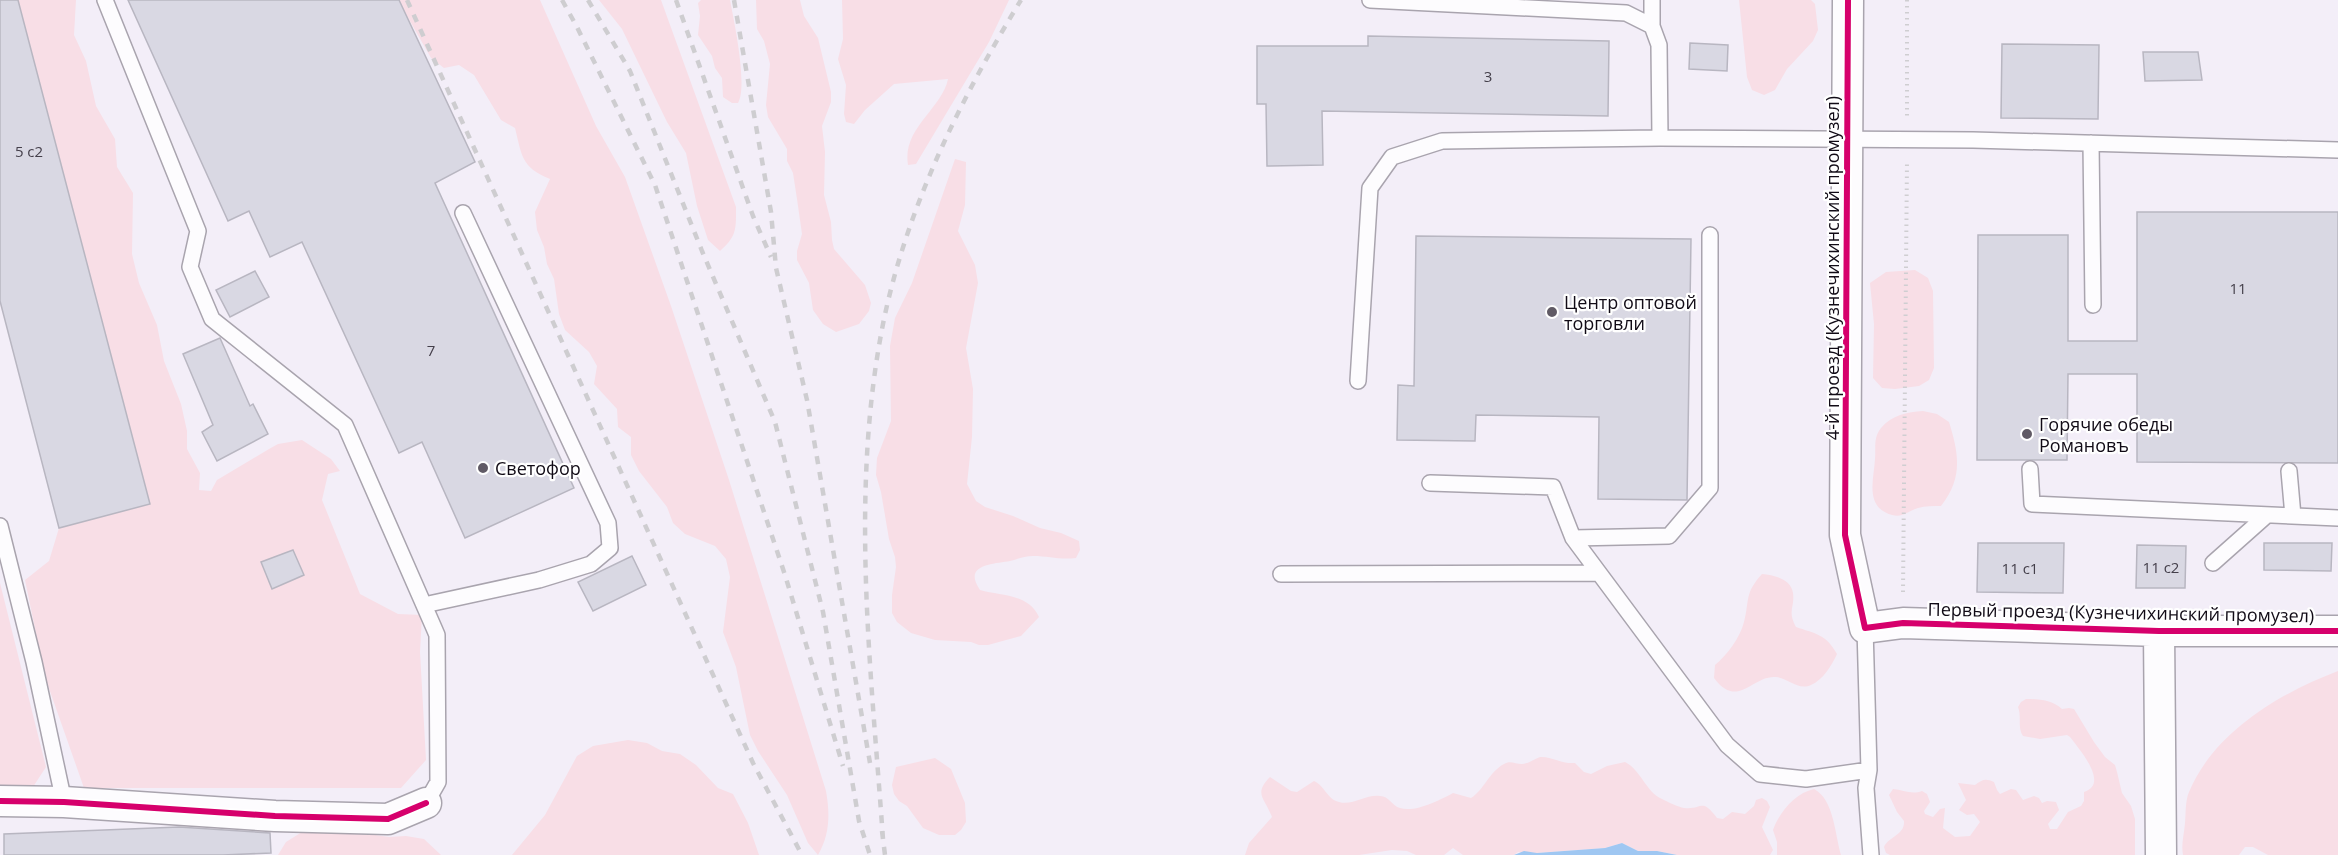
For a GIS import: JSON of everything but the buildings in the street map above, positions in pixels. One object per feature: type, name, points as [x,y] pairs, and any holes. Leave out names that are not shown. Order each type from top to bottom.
[{"type":"street","name":"4-й проезд (Кузнечихинский промузел)","points":[[1848,0],[1845,535],[1865,628]]},
{"type":"street","name":"Первый проезд (Кузнечихинский промузел)","points":[[1865,628],[1903,623],[2159,631],[2338,631]]},
{"type":"street","points":[[2159,631],[2161,855]]},
{"type":"street","points":[[0,801],[64,802],[275,816],[387,819],[426,803]]},
{"type":"lane","points":[[105,0],[198,231],[190,267],[212,319],[345,425],[437,635],[438,782],[426,803]]},
{"type":"lane","points":[[1370,0],[1626,13],[1652,26]]},
{"type":"lane","points":[[1652,0],[1652,26],[1659,45],[1660,138]]},
{"type":"lane","points":[[1358,381],[1370,188],[1392,157],[1442,141],[1660,138],[1907,140],[2338,150]]},
{"type":"lane","points":[[2091,143],[2092,305]]},
{"type":"lane","points":[[424,605],[539,580],[591,564],[610,548],[608,523],[463,213]]},
{"type":"lane","points":[[1573,538],[1669,536],[1710,488],[1710,235]]},
{"type":"lane","points":[[2030,469],[2032,504],[2338,518]]},
{"type":"lane","points":[[2289,471],[2293,516]]},
{"type":"lane","points":[[1430,483],[1553,487],[1573,538],[1727,745],[1760,774],[1806,779],[1869,770]]},
{"type":"lane","points":[[2213,563],[2267,515]]},
{"type":"lane","points":[[0,526],[2,546],[34,662],[64,802]]},
{"type":"lane","points":[[1281,574],[1599,573]]},
{"type":"lane","points":[[1865,628],[1869,770],[1866,788],[1871,855]]},
{"type":"path","points":[[1903,623],[1907,0]]},
{"type":"shaded area","points":[[18,0],[76,0],[74,35],[86,61],[96,106],[115,139],[117,167],[133,193],[132,254],[139,283],[157,325],[164,361],[181,404],[187,431],[187,449],[200,473],[199,490],[211,491],[217,480],[278,444],[302,440],[331,459],[340,471],[328,474],[322,500],[360,594],[398,614],[422,615],[420,652],[426,760],[401,788],[84,788],[45,677],[25,580],[49,561],[59,528]]},
{"type":"shaded area","points":[[398,0],[540,0],[596,126],[625,177],[729,480],[826,791],[828,824],[818,855],[808,843],[787,795],[750,735],[736,667],[723,632],[730,577],[726,559],[715,546],[685,534],[673,523],[667,507],[639,471],[631,455],[631,437],[618,427],[617,409],[594,384],[597,366],[589,352],[565,330],[559,314],[554,279],[537,230],[535,212],[550,179],[533,170],[524,160],[515,128],[501,120],[474,75],[459,65],[444,68],[431,58]]},
{"type":"shaded area","points":[[599,0],[661,0],[736,207],[733,236],[720,251],[708,240],[697,206],[686,153],[667,122],[622,29]]},
{"type":"shaded area","points":[[701,0],[730,0],[741,68],[741,95],[738,103],[732,103],[723,97],[722,78],[715,68],[712,56],[698,35],[700,16],[698,3]]},
{"type":"shaded area","points":[[756,0],[800,0],[804,16],[818,38],[831,92],[831,102],[822,126],[825,152],[824,195],[831,222],[832,240],[834,249],[865,285],[871,303],[869,311],[859,324],[836,332],[823,324],[813,310],[809,283],[797,260],[802,234],[793,173],[787,161],[787,149],[768,117],[766,105],[770,64],[764,41],[757,29]]},
{"type":"shaded area","points":[[842,0],[1009,0],[989,42],[916,164],[908,165],[911,140],[916,129],[938,100],[948,79],[894,84],[865,110],[854,124],[846,122],[844,114],[846,85],[838,59],[843,39]]},
{"type":"shaded area","points":[[1739,0],[1811,0],[1815,4],[1818,30],[1813,41],[1787,69],[1775,90],[1764,95],[1752,90],[1747,77]]},
{"type":"shaded area","points":[[955,159],[966,162],[965,205],[958,231],[975,265],[978,283],[966,348],[973,389],[972,437],[967,484],[976,501],[985,507],[1079,541],[1080,550],[1076,558],[1030,556],[977,570],[975,581],[980,590],[1022,600],[1034,609],[1039,617],[1021,636],[988,645],[935,640],[911,633],[897,622],[892,613],[895,557],[876,475],[877,458],[891,421],[890,346],[895,318],[912,283]]},
{"type":"shaded area","points":[[1915,270],[1928,278],[1933,291],[1934,368],[1929,380],[1919,386],[1882,388],[1873,378],[1874,324],[1870,283],[1886,272]]},
{"type":"shaded area","points":[[1923,411],[1937,414],[1949,422],[1957,455],[1956,476],[1941,506],[1921,507],[1902,515],[1892,515],[1877,506],[1874,499],[1877,436],[1881,428],[1895,417]]},
{"type":"shaded area","points":[[1762,574],[1777,577],[1789,584],[1793,593],[1792,613],[1796,627],[1815,633],[1829,642],[1837,654],[1823,676],[1811,685],[1797,685],[1776,677],[1767,678],[1745,689],[1730,691],[1714,678],[1715,665],[1736,640],[1744,622],[1748,597]]},
{"type":"shaded area","points":[[0,583],[46,767],[31,790],[0,790]]},
{"type":"shaded area","points":[[2338,671],[2338,855],[2268,855],[2253,847],[2245,847],[2239,855],[2183,855],[2182,843],[2188,796],[2200,770],[2215,751],[2251,717],[2272,703]]},
{"type":"shaded area","points":[[2026,699],[2045,701],[2062,709],[2074,709],[2094,742],[2105,757],[2115,765],[2122,793],[2131,806],[2135,819],[2135,855],[1890,855],[1886,853],[1884,847],[1886,843],[1904,826],[1904,821],[1889,795],[1893,789],[1922,791],[1927,794],[1930,802],[1924,811],[1925,814],[1933,817],[1940,809],[1945,808],[1943,828],[1955,837],[1970,836],[1980,822],[1974,814],[1967,815],[1959,810],[1966,800],[1958,783],[1975,785],[1988,780],[1994,782],[2000,794],[2011,789],[2016,790],[2023,800],[2034,796],[2042,803],[2056,802],[2059,810],[2048,824],[2050,829],[2057,829],[2068,812],[2081,806],[2084,801],[2084,792],[2091,788],[2094,782],[2090,766],[2067,735],[2040,739],[2023,736],[2018,707]]},
{"type":"shaded area","points":[[628,740],[647,743],[662,751],[680,754],[696,765],[718,788],[733,794],[748,823],[759,855],[512,855],[545,815],[577,756],[593,746]]},
{"type":"shaded area","points":[[1540,757],[1575,763],[1584,772],[1591,774],[1607,766],[1625,762],[1635,770],[1656,796],[1684,808],[1705,806],[1717,818],[1723,819],[1732,812],[1745,814],[1754,806],[1756,800],[1762,798],[1770,807],[1762,827],[1773,850],[1770,855],[1677,855],[1657,851],[1638,851],[1622,843],[1605,848],[1537,853],[1518,852],[1514,855],[1463,855],[1453,848],[1444,855],[1416,855],[1407,851],[1392,850],[1359,855],[1245,855],[1249,843],[1272,817],[1261,792],[1270,777],[1291,791],[1297,792],[1314,781],[1339,802],[1380,796],[1400,808],[1413,809],[1453,793],[1471,798],[1504,764],[1510,762],[1524,764]]},
{"type":"shaded area","points":[[935,758],[951,769],[965,803],[966,822],[955,835],[939,835],[923,828],[907,806],[894,794],[892,785],[896,767]]},
{"type":"shaded area","points":[[1814,789],[1821,794],[1830,809],[1841,855],[1777,855],[1777,842],[1773,830],[1779,817],[1794,799]]},
{"type":"shaded area","points":[[302,832],[355,832],[389,837],[406,836],[424,839],[441,855],[278,855],[286,842]]},
{"type":"water","points":[[1622,843],[1638,851],[1657,851],[1677,855],[1514,855],[1524,851],[1537,853],[1605,848]]},
{"type":"railway","points":[[407,0],[753,763],[802,855]]},
{"type":"railway","points":[[562,0],[655,185],[785,575],[843,766]]},
{"type":"railway","points":[[588,0],[630,71],[702,251],[775,422],[823,612],[859,821],[870,855]]},
{"type":"railway","points":[[676,0],[753,216],[771,257]]},
{"type":"railway","points":[[734,0],[771,212],[776,268],[807,400],[870,763]]},
{"type":"railway","points":[[883,839],[866,579],[867,448],[873,383],[894,277],[922,194],[958,114],[1021,0]]},
{"type":"railway","points":[[882,831],[885,855]]},
{"type":"cycle path","points":[[1848,0],[1845,535],[1865,628],[1903,623],[2159,631],[2338,631]]},
{"type":"cycle path","points":[[0,801],[64,802],[275,816],[388,819],[426,803]]},
{"type":"place","name":"Центр оптовой торговли","points":[[1552,312]]},
{"type":"place","name":"Горячие обеды Романовъ","points":[[2027,434]]},
{"type":"place","name":"Светофор","points":[[483,468]]}]
